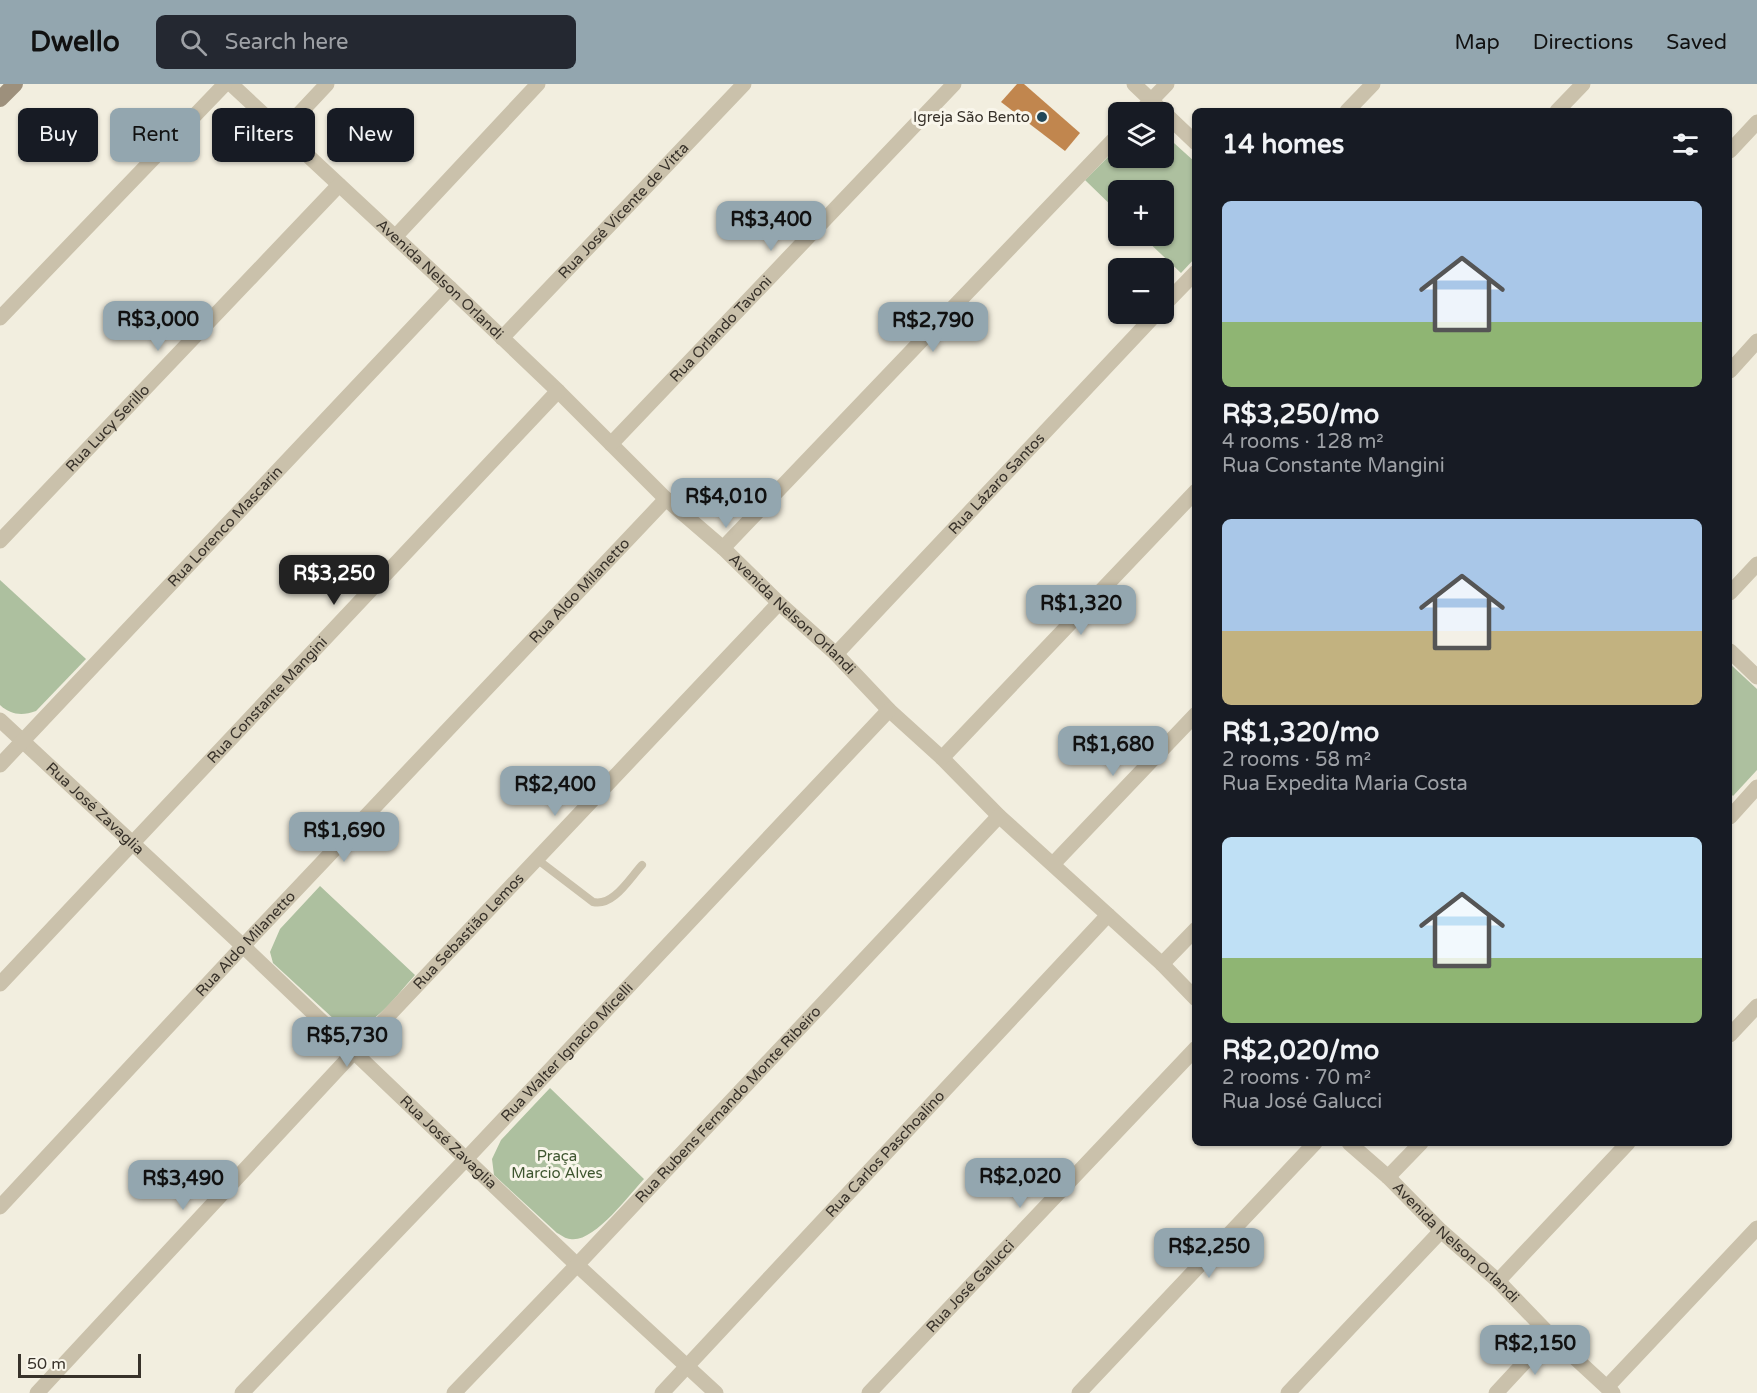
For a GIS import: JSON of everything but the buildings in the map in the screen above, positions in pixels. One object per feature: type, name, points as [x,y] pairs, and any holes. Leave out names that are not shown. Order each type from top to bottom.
[{"type":"main road","points":[[0,99],[15,84]]},
{"type":"street","points":[[0,318],[225,84]]},
{"type":"street","name":"Avenida Nelson Orlandi","points":[[231,84],[258,108]]},
{"type":"street","points":[[305,108],[327,84]]},
{"type":"street","points":[[395,237],[538,84]]},
{"type":"street","name":"Rua José Vicente de Vitta","points":[[502,338],[744,84]]},
{"type":"street","name":"Rua Orlando Tavoni","points":[[611,444],[954,84]]},
{"type":"street","points":[[1134,84],[1192,140]]},
{"type":"street","points":[[1152,100],[1167,84]]},
{"type":"street","points":[[1350,108],[1372,84]]},
{"type":"street","points":[[1560,108],[1583,84]]},
{"type":"street","points":[[1732,149],[1757,122]]},
{"type":"street","points":[[723,548],[1108,146]]},
{"type":"street","name":"Avenida Nelson Orlandi","points":[[315,162],[558,391],[666,499],[723,548],[779,603],[836,654],[889,710],[942,758],[999,816],[1054,863],[1192,995]]},
{"type":"street","name":"Rua Lucy Serillo","points":[[0,541],[339,185]]},
{"type":"street","points":[[1174,295],[1192,276]]},
{"type":"street","name":"Rua Lorenco Mascarin","points":[[0,765],[450,288]]},
{"type":"street","name":"Rua Lázaro Santos","points":[[836,654],[1147,324]]},
{"type":"street","points":[[1732,368],[1757,341]]},
{"type":"street","name":"Rua Constante Mangini","points":[[0,984],[558,391]]},
{"type":"street","points":[[942,758],[1192,495]]},
{"type":"street","name":"Rua Aldo Milanetto","points":[[0,1207],[243,946],[666,499]]},
{"type":"street","points":[[1732,591],[1757,564]]},
{"type":"street","name":"Rua Sebastião Lemos","points":[[36,1393],[354,1052],[779,603]]},
{"type":"street","points":[[1732,653],[1757,677]]},
{"type":"street","name":"Rua Walter Ignacio Micelli","points":[[242,1393],[889,710]]},
{"type":"street","points":[[1054,863],[1192,718]]},
{"type":"street","name":"Rua José Zavaglia","points":[[0,720],[243,946],[577,1265],[716,1393]]},
{"type":"street","points":[[1732,814],[1757,788]]},
{"type":"street","name":"Rua Rubens Fernando Monte Ribeiro","points":[[454,1393],[999,816]]},
{"type":"street","name":"Rua Carlos Paschoalino","points":[[662,1393],[1108,915]]},
{"type":"street","points":[[1162,964],[1192,933]]},
{"type":"street","points":[[1732,1033],[1757,1006]]},
{"type":"street","name":"Rua José Galucci","points":[[869,1393],[1192,1052]]},
{"type":"street","points":[[1079,1393],[1312,1146]]},
{"type":"street","name":"Avenida Nelson Orlandi","points":[[1352,1146],[1388,1177],[1441,1231],[1498,1281],[1550,1335],[1610,1390]]},
{"type":"street","points":[[1388,1177],[1418,1146]]},
{"type":"street","points":[[1498,1281],[1625,1146]]},
{"type":"street","points":[[1610,1390],[1757,1228]]},
{"type":"street","points":[[1288,1393],[1441,1231]]},
{"type":"street","points":[[1496,1393],[1550,1335]]},
{"type":"lane","points":[[538,860],[593,902],[601,904],[610,901],[642,865]]},
{"type":"green space","points":[[1174,143],[1192,159],[1192,261],[1181,273],[1174,266],[1174,258],[1165,258],[1153,246],[1174,246],[1174,180],[1108,180],[1108,202],[1085,180],[1108,157],[1108,168],[1174,168]]},
{"type":"green space","points":[[0,580],[86,659],[36,711],[31,713],[13,713],[0,705]]},
{"type":"green space","points":[[1732,666],[1757,689],[1757,770],[1733,796]]},
{"type":"green space","points":[[320,886],[415,975],[376,1017],[358,1027],[349,1028],[336,1021],[273,963],[270,952],[280,929]]},
{"type":"green space","name":"Praça Marcio Alves","points":[[550,1088],[644,1179],[610,1217],[579,1239],[568,1239],[557,1233],[494,1175],[492,1159],[501,1140]]},
{"type":"place","name":"Igreja São Bento","points":[[1042,117]]}]
